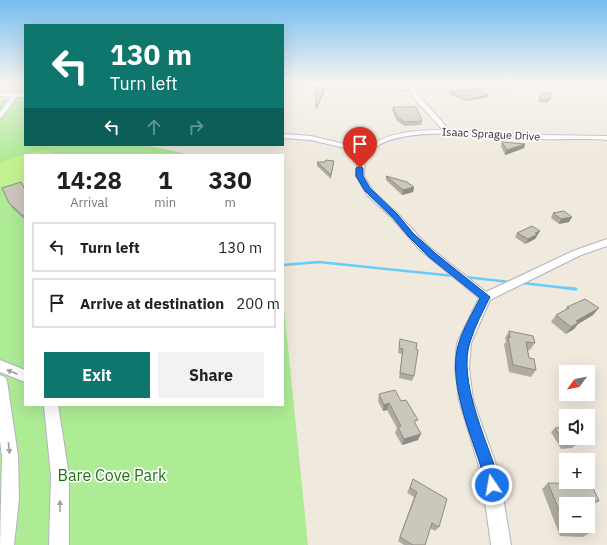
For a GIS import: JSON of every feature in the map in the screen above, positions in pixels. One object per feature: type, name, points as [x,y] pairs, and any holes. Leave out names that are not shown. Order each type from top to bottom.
[{"type":"street","points":[[427,108],[438,118],[446,130]]},
{"type":"street","name":"Isaac Sprague Drive","points":[[365,151],[382,141],[395,137],[446,130],[541,137],[607,138]]},
{"type":"street","points":[[284,136],[311,138],[365,151],[361,157],[359,172],[368,190],[424,248],[485,297]]},
{"type":"street","points":[[501,545],[490,473],[466,400],[462,368],[464,343],[485,297],[577,253],[607,242]]},
{"type":"street","points":[[0,366],[24,376]]},
{"type":"street","points":[[0,381],[10,456],[10,499],[4,545]]},
{"type":"street","points":[[51,406],[60,476],[59,545]]},
{"type":"green space","name":"Bare Cove Park","points":[[0,108],[24,108],[24,146],[150,146],[187,154],[24,154],[24,406],[284,406],[284,308],[308,545],[0,545]]},
{"type":"green space","points":[[50,150],[50,154],[26,154]]},
{"type":"green space","points":[[24,154],[24,182],[0,187],[0,162]]},
{"type":"building","points":[[394,108],[417,108],[422,121],[405,122],[397,117]]},
{"type":"building","points":[[502,142],[525,144],[507,150]]},
{"type":"building","points":[[326,160],[334,161],[331,175],[317,162],[325,162]]},
{"type":"building","points":[[386,176],[407,182],[414,187],[403,190]]},
{"type":"building","points":[[21,182],[24,188],[24,216],[9,203],[2,188]]},
{"type":"building","points":[[564,211],[572,217],[561,219],[553,213]]},
{"type":"building","points":[[532,226],[540,231],[535,233],[538,234],[528,239],[517,233]]},
{"type":"building","points":[[585,299],[599,308],[576,321],[579,322],[571,327],[556,315],[569,308],[567,307]]},
{"type":"building","points":[[509,331],[533,336],[535,343],[526,342],[529,358],[534,359],[536,370],[513,365],[508,337],[510,338]]},
{"type":"building","points":[[400,339],[417,343],[416,349],[418,350],[414,376],[400,373],[403,349],[399,348]]},
{"type":"building","points":[[395,390],[401,401],[406,400],[418,420],[414,421],[421,434],[404,439],[398,427],[401,426],[389,403],[384,405],[379,394]]},
{"type":"building","points":[[555,428],[559,428],[559,435]]},
{"type":"building","points":[[413,479],[447,499],[439,527],[432,523],[425,545],[413,545],[400,537],[417,492],[410,488]]},
{"type":"building","points":[[548,483],[559,483],[559,489],[593,489],[599,501],[595,501],[595,497],[559,497],[559,510]]},
{"type":"waterway","points":[[284,265],[319,262],[454,276]]},
{"type":"waterway","points":[[465,277],[511,282]]},
{"type":"waterway","points":[[522,283],[567,288]]},
{"type":"waterway","points":[[567,288],[576,289]]},
{"type":"waterway","points":[[567,288],[575,289]]},
{"type":"route","points":[[360,168],[360,176],[368,190],[401,222],[410,234],[432,255],[485,297],[464,343],[462,368],[466,400],[490,473],[492,485]]}]
